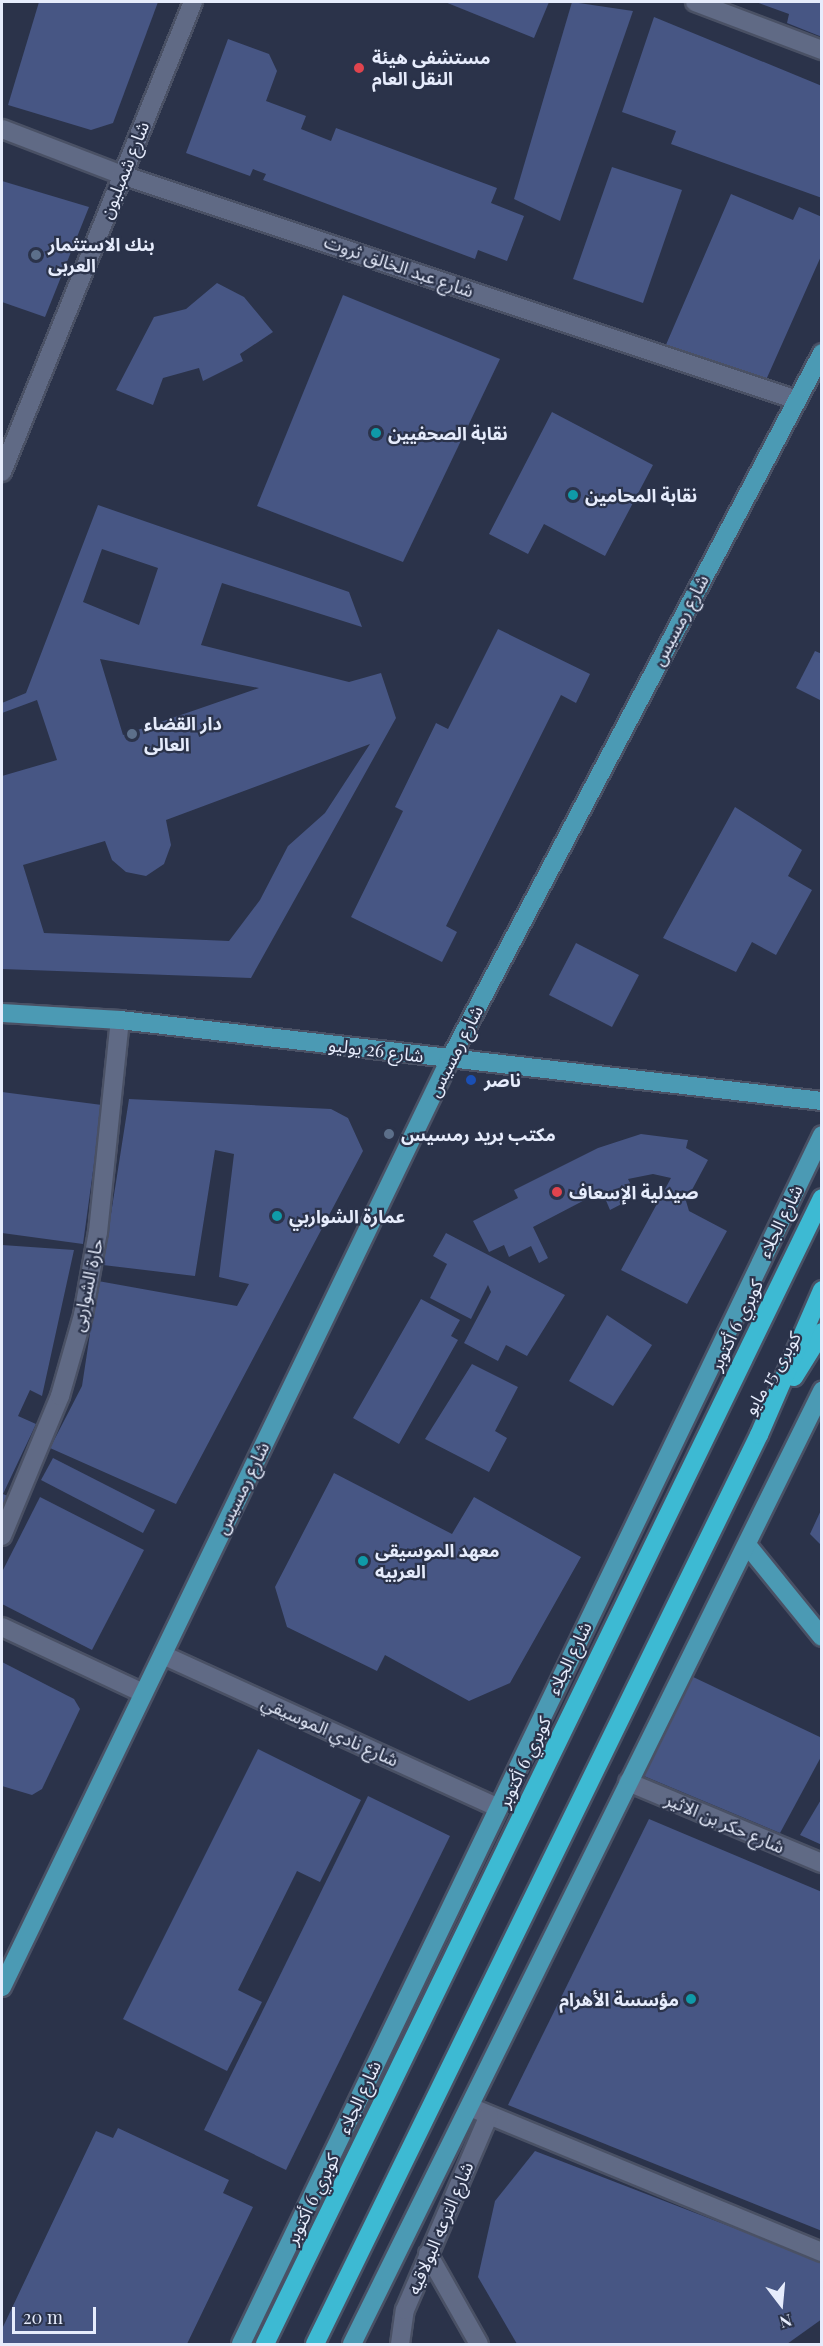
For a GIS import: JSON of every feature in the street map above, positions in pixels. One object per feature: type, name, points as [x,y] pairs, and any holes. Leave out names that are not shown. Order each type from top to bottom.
[{"type":"highway","name":"كوبري 6 أكتوبر","points":[[264,2344],[822,1198]]},
{"type":"highway","points":[[315,2344],[759,1435],[822,1290]]},
{"type":"highway","name":"كوبرى 15 مايو","points":[[759,1435],[822,1332]]},
{"type":"main road","name":"شارع رمسيس","points":[[3,1980],[163,1655],[450,1059],[822,353]]},
{"type":"main road","name":"شارع 26 يوليو","points":[[2,1013],[120,1020],[822,1101]]},
{"type":"main road","name":"شارع الجلاء","points":[[241,2344],[497,1807],[822,1135]]},
{"type":"main road","points":[[352,2344],[628,1782],[748,1546],[822,1392]]},
{"type":"main road","points":[[748,1546],[819,1630]]},
{"type":"street","name":"شارع شمبليون","points":[[2,472],[192,2]]},
{"type":"street","points":[[695,2],[822,50]]},
{"type":"street","name":"شارع عبد الخالق ثروت","points":[[2,129],[122,175],[797,400]]},
{"type":"street","name":"حارة الشواربى","points":[[2,1536],[60,1396],[83,1315],[98,1232],[120,1020]]},
{"type":"street","points":[[2,1627],[143,1693]]},
{"type":"street","name":"شارع نادي الموسيقي","points":[[163,1655],[497,1807]]},
{"type":"street","name":"شارع حكر بن الاثير","points":[[628,1782],[822,1863]]},
{"type":"street","points":[[470,2107],[822,2253]]},
{"type":"street","name":"شارع الترعه البولاقيه","points":[[400,2344],[405,2310],[489,2115]]},
{"type":"street","points":[[428,2254],[479,2344]]},
{"type":"building","points":[[39,2],[158,2],[113,123],[91,130],[8,105]]},
{"type":"building","points":[[445,2],[549,2],[534,38]]},
{"type":"building","points":[[572,2],[633,11],[560,221],[514,199]]},
{"type":"building","points":[[756,2],[822,2],[822,37],[787,23],[789,14]]},
{"type":"building","points":[[654,17],[822,86],[822,198],[671,144],[676,131],[622,112]]},
{"type":"building","points":[[228,39],[269,54],[277,71],[266,101],[306,116],[301,129],[331,141],[336,128],[497,188],[491,203],[524,216],[507,261],[478,250],[475,259],[263,180],[266,174],[253,169],[250,176],[186,153]]},
{"type":"building","points":[[612,167],[682,190],[643,303],[573,279]]},
{"type":"building","name":"بنك الاستثمار العربى","points":[[2,181],[89,207],[45,317],[2,302]]},
{"type":"building","points":[[731,194],[793,220],[799,207],[822,217],[822,254],[762,389],[665,347]]},
{"type":"building","points":[[217,283],[244,297],[273,332],[240,354],[243,361],[203,381],[199,368],[163,378],[153,405],[116,390],[154,317],[186,309]]},
{"type":"building","name":"نقابة الصحفيين","points":[[343,295],[500,359],[403,562],[257,506]]},
{"type":"building","name":"نقابة المحامين","points":[[552,412],[653,465],[605,556],[544,524],[528,554],[489,534]]},
{"type":"building","points":[[98,505],[349,592],[362,627],[222,583],[201,645],[349,682],[381,673],[396,718],[251,978],[2,969],[2,776],[57,760],[37,700],[2,713],[2,703],[26,693]],"holes":[[[102,549],[158,568],[139,625],[83,602]],[[100,659],[259,688],[123,735]],[[370,744],[325,813],[288,846],[260,900],[229,941],[44,933],[23,865],[105,841],[112,860],[126,872],[146,876],[164,864],[171,845],[166,820]]]},
{"type":"building","points":[[498,629],[590,674],[576,703],[561,695],[446,926],[457,932],[442,962],[351,917],[403,811],[395,807],[436,723],[448,729]]},
{"type":"building","points":[[815,651],[822,654],[822,701],[796,688]]},
{"type":"building","points":[[735,807],[802,850],[788,876],[812,890],[776,955],[752,942],[736,972],[663,938]]},
{"type":"building","points":[[576,943],[639,975],[612,1027],[549,995]]},
{"type":"building","points":[[2,1092],[102,1105],[83,1244],[2,1233]]},
{"type":"building","points":[[129,1099],[331,1109],[348,1118],[363,1151],[176,1504],[50,1448],[82,1386],[98,1281],[237,1306],[249,1284],[219,1277],[234,1154],[215,1150],[195,1276],[103,1265]]},
{"type":"building","points":[[641,1134],[688,1140],[686,1148],[708,1160],[686,1201],[689,1211],[727,1231],[687,1304],[621,1270],[671,1178],[653,1174],[628,1179],[637,1196],[610,1210],[602,1191],[533,1227],[548,1258],[539,1263],[531,1246],[509,1257],[504,1245],[489,1252],[473,1221],[518,1198],[514,1190],[598,1148]]},
{"type":"building","points":[[446,1233],[565,1295],[527,1356],[506,1345],[498,1361],[464,1343],[491,1292],[488,1285],[471,1319],[430,1298],[447,1264],[433,1256]]},
{"type":"building","points":[[2,1245],[74,1250],[42,1396],[30,1390],[18,1416],[36,1424],[3,1494],[10,1497],[2,1516]]},
{"type":"building","points":[[421,1299],[460,1320],[451,1336],[458,1340],[399,1444],[353,1418]]},
{"type":"building","points":[[607,1315],[652,1345],[613,1406],[569,1381]]},
{"type":"building","points":[[472,1364],[518,1387],[495,1431],[507,1438],[489,1472],[425,1439]]},
{"type":"building","points":[[53,1458],[155,1510],[143,1533],[41,1480]]},
{"type":"building","points":[[334,1473],[452,1534],[474,1497],[581,1557],[510,1683],[469,1701],[385,1655],[377,1671],[287,1627],[275,1587]]},
{"type":"building","points":[[40,1497],[144,1550],[92,1650],[2,1604],[2,1572]]},
{"type":"building","points":[[822,1508],[822,1546],[810,1534]]},
{"type":"building","points":[[2,1662],[74,1699],[80,1709],[42,1789],[32,1795],[2,1786]]},
{"type":"building","points":[[691,1676],[822,1738],[822,1755],[780,1833],[639,1774]]},
{"type":"building","points":[[258,1749],[361,1800],[320,1882],[297,1871],[238,1990],[262,2002],[227,2071],[123,2019]]},
{"type":"building","points":[[368,1796],[450,1836],[286,2170],[204,2130]]},
{"type":"building","points":[[822,1798],[822,1845],[800,1835]]},
{"type":"building","name":"مؤسسة الأهرام","points":[[649,1819],[822,1892],[822,2231],[508,2105]]},
{"type":"building","points":[[118,2128],[229,2180],[223,2193],[253,2207],[187,2344],[2,2344],[2,2329],[96,2131],[113,2138]]},
{"type":"building","points":[[535,2151],[822,2262],[822,2319],[787,2344],[517,2344],[478,2277],[495,2201]]},
{"type":"place","name":"مستشفى هيئة النقل العام","points":[[359,68]]},
{"type":"place","name":"بنك الاستثمار العربى","points":[[36,255]]},
{"type":"place","name":"نقابة الصحفيين","points":[[376,433]]},
{"type":"place","name":"نقابة المحامين","points":[[573,495]]},
{"type":"place","name":"دار القضاء العالى","points":[[132,734]]},
{"type":"place","name":"ناصر","points":[[471,1080]]},
{"type":"place","name":"مكتب بريد رمسيس","points":[[389,1134]]},
{"type":"place","name":"صيدلية الإسعاف","points":[[557,1192]]},
{"type":"place","name":"عمارة الشواربي","points":[[277,1216]]},
{"type":"place","name":"معهد الموسيقى العربيه","points":[[363,1561]]},
{"type":"place","name":"مؤسسة الأهرام","points":[[691,1999]]}]
